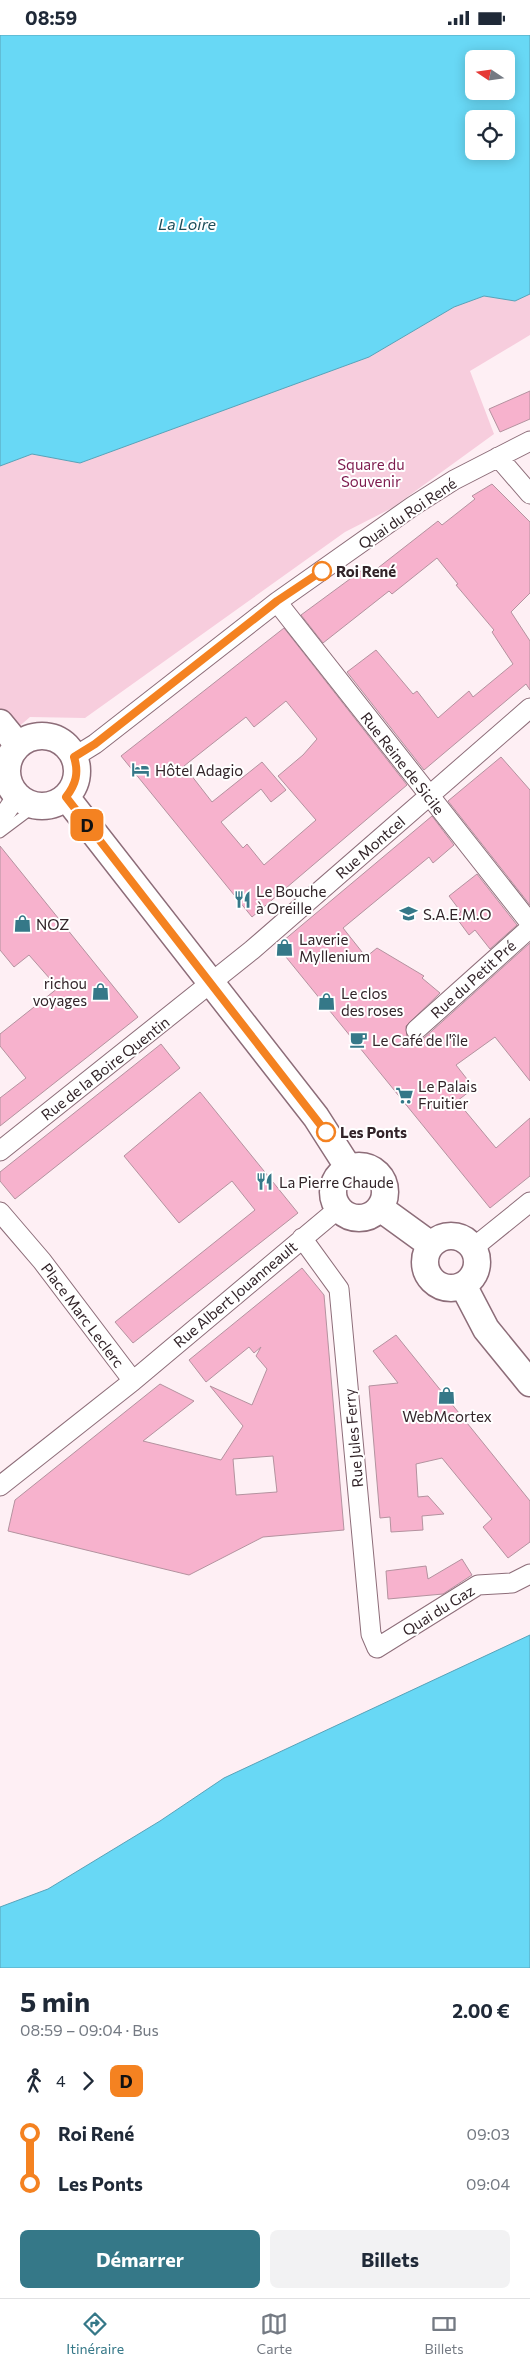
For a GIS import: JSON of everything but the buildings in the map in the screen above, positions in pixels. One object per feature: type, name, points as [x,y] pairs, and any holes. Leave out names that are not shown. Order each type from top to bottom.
[{"type":"main road","points":[[0,723],[18,745]]},
{"type":"main road","points":[[38,736],[49,737],[64,744],[74,757],[77,768],[76,779],[66,797],[46,806],[26,801],[10,787],[7,776],[11,754],[18,745],[38,736]]},
{"type":"main road","points":[[66,797],[210,985],[316,1117],[348,1167]]},
{"type":"main road","points":[[358,1165],[368,1167],[376,1172],[382,1179],[385,1189],[384,1199],[380,1208],[364,1218],[354,1218],[338,1209],[334,1202],[332,1186],[341,1172],[348,1167],[358,1165]]},
{"type":"main road","points":[[380,1208],[431,1245]]},
{"type":"main road","points":[[453,1236],[461,1238],[473,1248],[477,1258],[476,1268],[472,1278],[463,1285],[445,1288],[430,1278],[425,1261],[431,1245],[438,1239],[453,1236]]},
{"type":"main road","points":[[463,1285],[486,1329],[530,1383]]},
{"type":"street","name":"Quai du Roi René","points":[[74,757],[95,744],[277,601],[454,480],[530,441]]},
{"type":"street","points":[[498,457],[530,494]]},
{"type":"street","name":"Rue Reine de Sicile","points":[[277,601],[428,796],[530,923]]},
{"type":"street","name":"Rue Montcel","points":[[210,985],[530,708]]},
{"type":"street","points":[[0,821],[26,801]]},
{"type":"street","name":"Rue du Petit Pré","points":[[416,1030],[530,928]]},
{"type":"street","name":"Rue de la Boire Quentin","points":[[0,1151],[210,985]]},
{"type":"street","points":[[473,1248],[530,1202]]},
{"type":"street","name":"Rue Albert Jouanneault","points":[[133,1381],[338,1209]]},
{"type":"street","name":"Place Marc Leclerc","points":[[0,1212],[42,1261],[133,1381],[0,1486]]},
{"type":"street","name":"Rue Jules Ferry","points":[[302,1238],[339,1289],[371,1634],[377,1648]]},
{"type":"street","name":"Quai du Gaz","points":[[377,1648],[478,1585],[512,1583],[530,1574]]},
{"type":"lane","points":[[0,833],[26,801]]},
{"type":"green space","name":"Square du Souvenir","points":[[530,294],[530,335],[470,371],[494,434],[392,508],[345,532],[85,718],[30,717],[0,743],[0,466],[32,454],[80,463],[369,357],[454,307],[484,296],[515,301]]},
{"type":"water","name":"La Loire","points":[[0,35],[530,35],[530,294],[515,301],[484,296],[454,307],[369,357],[80,463],[32,454],[0,466]]},
{"type":"water","points":[[530,1635],[530,1968],[0,1968],[0,1907],[48,1889],[160,1821],[224,1778]]},
{"type":"bus line","name":"D","points":[[322,571],[277,601],[95,744],[74,757],[77,768],[76,779],[73,789],[66,797],[210,985],[326,1132]]},
{"type":"place","name":"Roi René","points":[[322,571]]},
{"type":"place","name":"Hôtel Adagio","points":[[141,770]]},
{"type":"place","name":"Le Bouche à Oreille","points":[[242,900]]},
{"type":"place","name":"S.A.E.M.O","points":[[409,914]]},
{"type":"place","name":"NOZ","points":[[22,924]]},
{"type":"place","name":"Laverie Myllenium","points":[[285,948]]},
{"type":"place","name":"richou voyages","points":[[101,992]]},
{"type":"place","name":"Le clos des roses","points":[[327,1002]]},
{"type":"place","name":"Le Café de l'île","points":[[358,1040]]},
{"type":"place","name":"Le Palais Fruitier","points":[[404,1095]]},
{"type":"place","name":"Les Ponts","points":[[326,1132]]},
{"type":"place","name":"La Pierre Chaude","points":[[265,1182]]},
{"type":"place","name":"WebMcortex","points":[[447,1395]]}]
